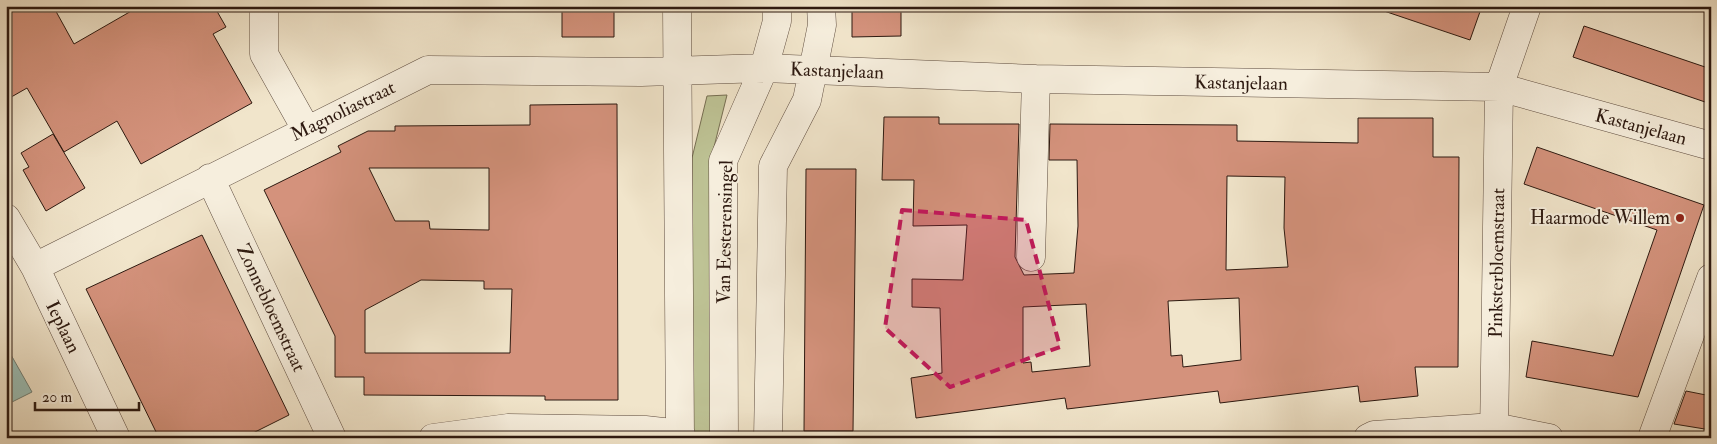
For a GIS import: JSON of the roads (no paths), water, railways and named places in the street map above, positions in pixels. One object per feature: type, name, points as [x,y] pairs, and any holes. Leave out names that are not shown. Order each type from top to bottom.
[{"type":"street","points":[[264,6],[264,54],[306,129]]},
{"type":"street","points":[[433,438],[508,428],[645,430],[680,436],[678,6]]},
{"type":"street","name":"Van Eesterensingel","points":[[724,438],[723,161],[764,68],[777,21],[777,6]]},
{"type":"street","points":[[768,438],[773,166],[807,100],[822,25],[821,6]]},
{"type":"street","name":"Pinksterbloemstraat","points":[[1494,432],[1499,87],[1527,6]]},
{"type":"street","name":"Kastanjelaan","points":[[678,72],[764,68],[1036,79],[1499,87],[1711,146]]},
{"type":"street","name":"Magnoliastraat","points":[[35,267],[306,129],[428,70],[678,72]]},
{"type":"street","points":[[1031,257],[1036,79]]},
{"type":"street","name":"Zonnebloemstraat","points":[[210,178],[332,438]]},
{"type":"street","name":"Ieplaan","points":[[6,218],[35,267],[116,438]]},
{"type":"street","points":[[1652,438],[1711,278]]},
{"type":"street","points":[[1368,438],[1374,435],[1494,432],[1549,438]]},
{"type":"water","points":[[6,346],[32,392],[6,405]]},
{"type":"place","name":"Haarmode Willem","points":[[1680,218]]}]
